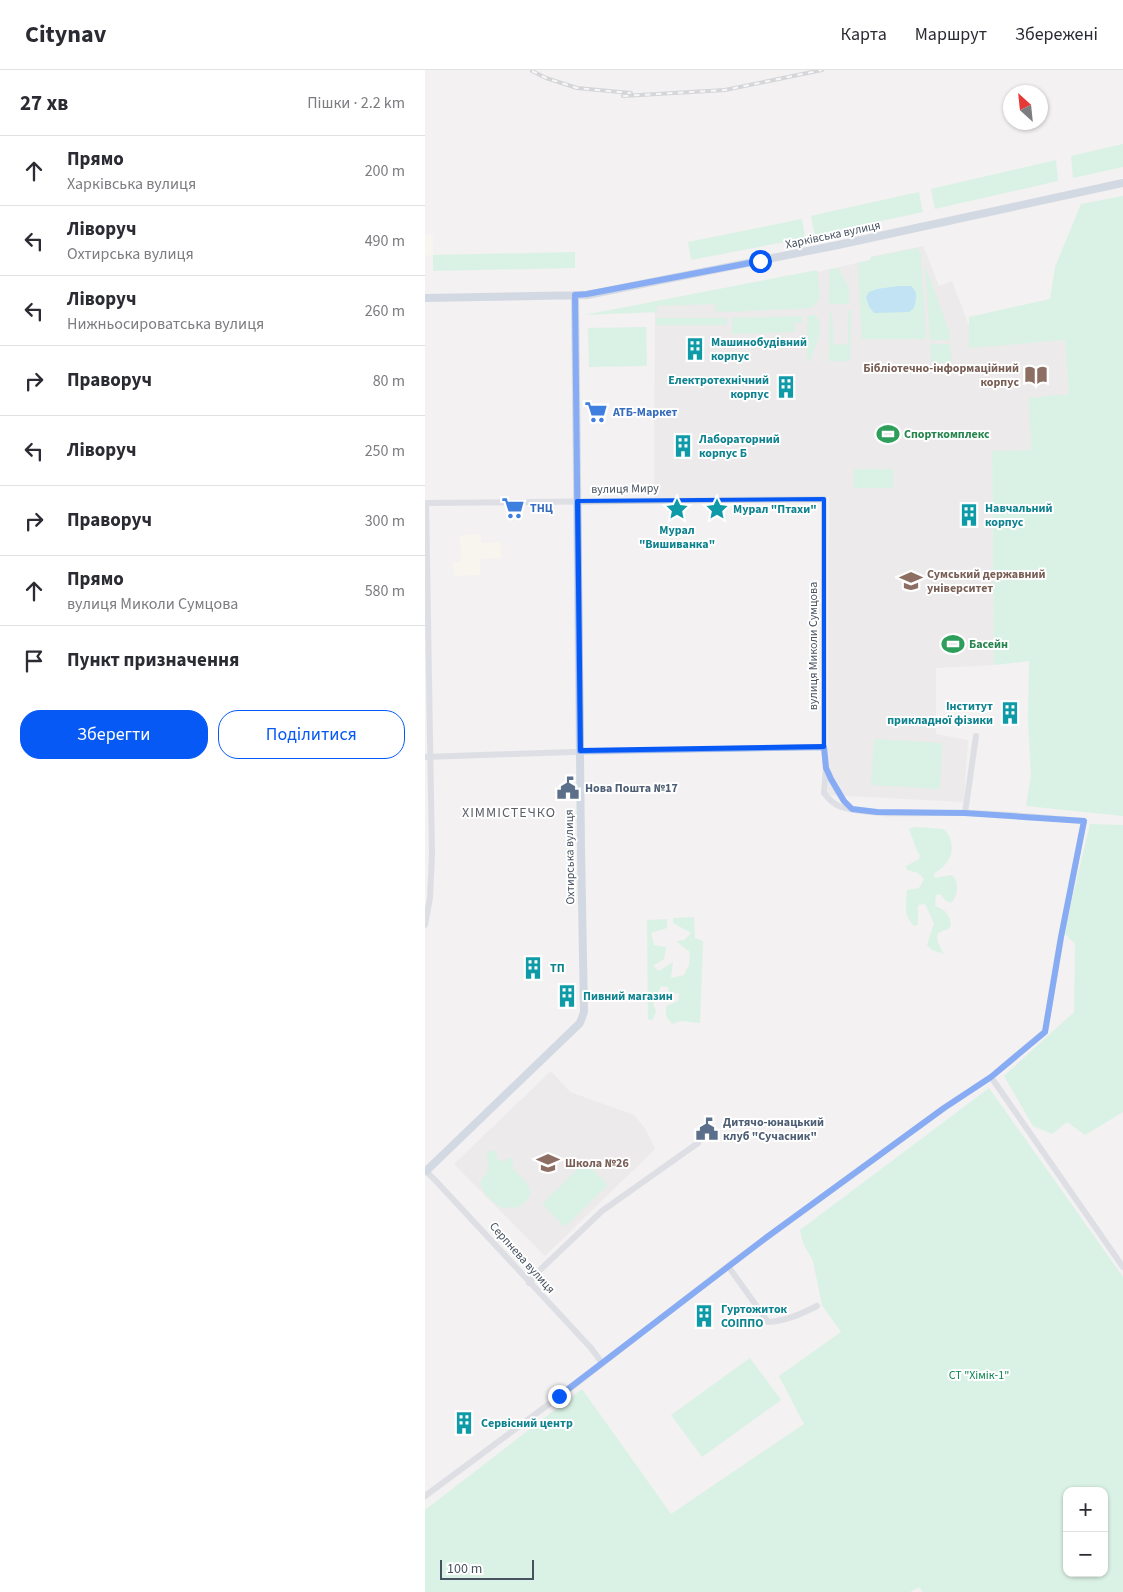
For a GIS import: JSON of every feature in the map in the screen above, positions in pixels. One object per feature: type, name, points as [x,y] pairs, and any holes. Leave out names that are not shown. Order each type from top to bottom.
[{"type":"main road","name":"Харківська вулиця","points":[[425,298],[587,294],[830,247],[1123,183]]},
{"type":"main road","name":"Охтирська вулиця","points":[[425,1171],[581,1023],[584,1012],[575,295]]},
{"type":"street","name":"вулиця Миру","points":[[425,503],[824,499]]},
{"type":"street","name":"вулиця Миколи Сумцова","points":[[824,499],[824,747],[826,768],[824,793],[831,802],[852,809]]},
{"type":"street","points":[[425,503],[428,757],[432,854],[430,898],[425,925]]},
{"type":"street","points":[[965,813],[976,736]]},
{"type":"street","points":[[428,757],[580,751],[824,747]]},
{"type":"street","points":[[425,1496],[728,1266],[944,1108],[991,1077],[1045,1032],[1061,937],[1084,821],[965,813],[877,812],[852,809],[839,794],[826,768]]},
{"type":"street","points":[[991,1077],[1123,1267]]},
{"type":"street","points":[[529,1283],[540,1270],[602,1211],[698,1143]]},
{"type":"street","name":"Серпнева вулиця","points":[[425,1171],[591,1348],[602,1363]]},
{"type":"street","points":[[728,1266],[768,1322],[781,1321],[797,1316],[817,1306]]},
{"type":"highlighted area","points":[[824,499],[824,747],[580,751],[577,501]]},
{"type":"shaded area","points":[[425,235],[433,235],[433,255],[425,256]]},
{"type":"shaded area","name":"Сумський державний університет","points":[[923,246],[939,286],[952,281],[969,326],[969,347],[1065,340],[1069,394],[1031,450],[992,452],[994,665],[936,668],[936,734],[968,740],[964,802],[828,795],[829,497],[654,497],[655,302],[800,276],[870,260],[871,257]]},
{"type":"shaded area","points":[[481,534],[481,543],[501,542],[502,558],[480,559],[480,575],[454,576],[453,562],[461,562],[460,535]]},
{"type":"shaded area","name":"Школа №26","points":[[551,1071],[570,1092],[634,1115],[646,1130],[655,1149],[545,1256],[454,1164]]},
{"type":"green space","points":[[1123,144],[1123,167],[1073,178],[1071,156]]},
{"type":"green space","points":[[1056,160],[1058,181],[935,209],[931,189]]},
{"type":"green space","points":[[919,192],[923,212],[815,235],[811,216]]},
{"type":"green space","points":[[1123,196],[1123,816],[1026,806],[1031,775],[1028,720],[1029,661],[994,665],[992,451],[1031,450],[1029,398],[1069,394],[1065,340],[969,348],[969,317],[1050,299],[1055,267],[1081,204]]},
{"type":"green space","points":[[802,219],[805,238],[691,260],[688,242]]},
{"type":"green space","points":[[917,248],[921,254],[926,339],[862,339],[858,263],[870,260],[871,257]]},
{"type":"green space","points":[[575,252],[575,268],[433,271],[433,255]]},
{"type":"green space","points":[[925,265],[949,331],[950,340],[930,340]]},
{"type":"green space","points":[[838,268],[849,288],[849,304],[829,304],[830,269]]},
{"type":"green space","points":[[817,270],[820,299],[812,308],[730,312],[715,311],[715,304],[657,306],[657,312],[584,315]]},
{"type":"green space","points":[[830,310],[832,314],[834,345],[848,344],[848,310],[851,310],[850,361],[829,361]]},
{"type":"green space","points":[[815,315],[820,325],[820,331],[810,361],[807,361],[807,316]]},
{"type":"green space","points":[[802,316],[802,323],[794,323],[795,332],[732,334],[732,318]]},
{"type":"green space","points":[[656,318],[727,318],[727,325],[656,325]]},
{"type":"green space","points":[[646,327],[647,366],[589,367],[588,328]]},
{"type":"green space","points":[[930,344],[950,344],[952,363],[931,363]]},
{"type":"green space","points":[[854,469],[893,469],[893,488],[854,488]]},
{"type":"green space","points":[[874,739],[942,743],[940,789],[871,785]]},
{"type":"green space","points":[[1090,824],[1123,825],[1123,1112],[1085,1135],[1067,1122],[1052,1134],[1033,1126],[1004,1076],[1074,1012],[1075,944],[1064,933]]},
{"type":"green space","points":[[915,827],[943,829],[946,831],[951,843],[951,856],[934,874],[935,878],[952,875],[957,885],[957,893],[951,903],[940,894],[936,895],[935,906],[947,913],[951,926],[938,933],[937,936],[938,944],[944,954],[932,950],[927,945],[934,923],[925,904],[918,905],[918,924],[914,926],[908,918],[906,905],[907,890],[919,888],[924,879],[918,873],[907,870],[906,866],[919,859],[920,856],[909,829]]},
{"type":"green space","points":[[694,917],[695,938],[703,941],[700,1023],[681,1021],[672,1024],[666,1016],[666,1006],[678,1001],[679,994],[669,992],[668,987],[661,986],[653,1004],[656,1011],[653,1020],[648,1019],[647,920],[667,919],[667,928],[651,933],[654,945],[666,947],[664,959],[653,966],[659,971],[673,962],[671,978],[684,975],[689,965],[690,952],[676,941],[684,940],[691,933],[673,923],[673,918]]},
{"type":"green space","name":"СТ \"Хімік-1\"","points":[[989,1088],[1123,1277],[1123,1592],[923,1592],[919,1587],[910,1592],[425,1592],[425,1510],[582,1389],[671,1514],[804,1424],[779,1376],[841,1332],[822,1305],[813,1261],[803,1243],[800,1230]]},
{"type":"green space","points":[[488,1151],[496,1151],[497,1158],[502,1162],[513,1158],[513,1169],[528,1185],[530,1195],[527,1200],[513,1209],[509,1207],[502,1208],[491,1200],[482,1188],[481,1180],[487,1171],[486,1154]]},
{"type":"green space","points":[[585,1162],[608,1185],[565,1227],[542,1204]]},
{"type":"green space","points":[[750,1358],[781,1400],[702,1457],[671,1415]]},
{"type":"water","points":[[899,286],[911,286],[914,289],[916,296],[914,308],[909,312],[874,313],[866,297],[869,292]]},
{"type":"railway","points":[[623,96],[725,90],[822,70]]},
{"type":"railway","points":[[532,71],[546,78],[577,88],[631,93]]},
{"type":"place","name":"Машинобудівний корпус","points":[[695,349]]},
{"type":"place","name":"Бібліотечно-інформаційний корпус","points":[[1036,375]]},
{"type":"place","name":"Електротехнічний корпус","points":[[786,387]]},
{"type":"place","name":"АТБ-Маркет","points":[[596,412]]},
{"type":"place","name":"Спорткомплекс","points":[[888,434]]},
{"type":"place","name":"Лабораторний корпус Б","points":[[683,446]]},
{"type":"place","name":"ТНЦ","points":[[513,508]]},
{"type":"place","name":"Мурал \"Вишиванка\"","points":[[677,509]]},
{"type":"place","name":"Мурал \"Птахи\"","points":[[717,509]]},
{"type":"place","name":"Навчальний корпус","points":[[969,515]]},
{"type":"place","name":"Сумський державний університет","points":[[911,581]]},
{"type":"place","name":"Басейн","points":[[953,644]]},
{"type":"place","name":"Інститут прикладної фізики","points":[[1010,713]]},
{"type":"place","name":"Нова Пошта №17","points":[[568,788]]},
{"type":"place","name":"ТП","points":[[533,968]]},
{"type":"place","name":"Пивний магазин","points":[[567,996]]},
{"type":"place","name":"Дитячо-юнацький клуб \"Сучасник\"","points":[[707,1129]]},
{"type":"place","name":"Школа №26","points":[[548,1163]]},
{"type":"place","name":"Гуртожиток СОІППО","points":[[704,1316]]},
{"type":"place","name":"Сервісний центр","points":[[464,1423]]},
{"type":"district","name":"ХІММІСТЕЧКО","points":[[509,813]]},
{"type":"route","points":[[559,1396],[767,1237],[944,1108],[991,1077],[1045,1032],[1061,937],[1084,821],[965,813],[877,812],[852,809],[844,801],[826,768],[824,747],[580,751],[574,368],[575,295],[760,261]]}]
